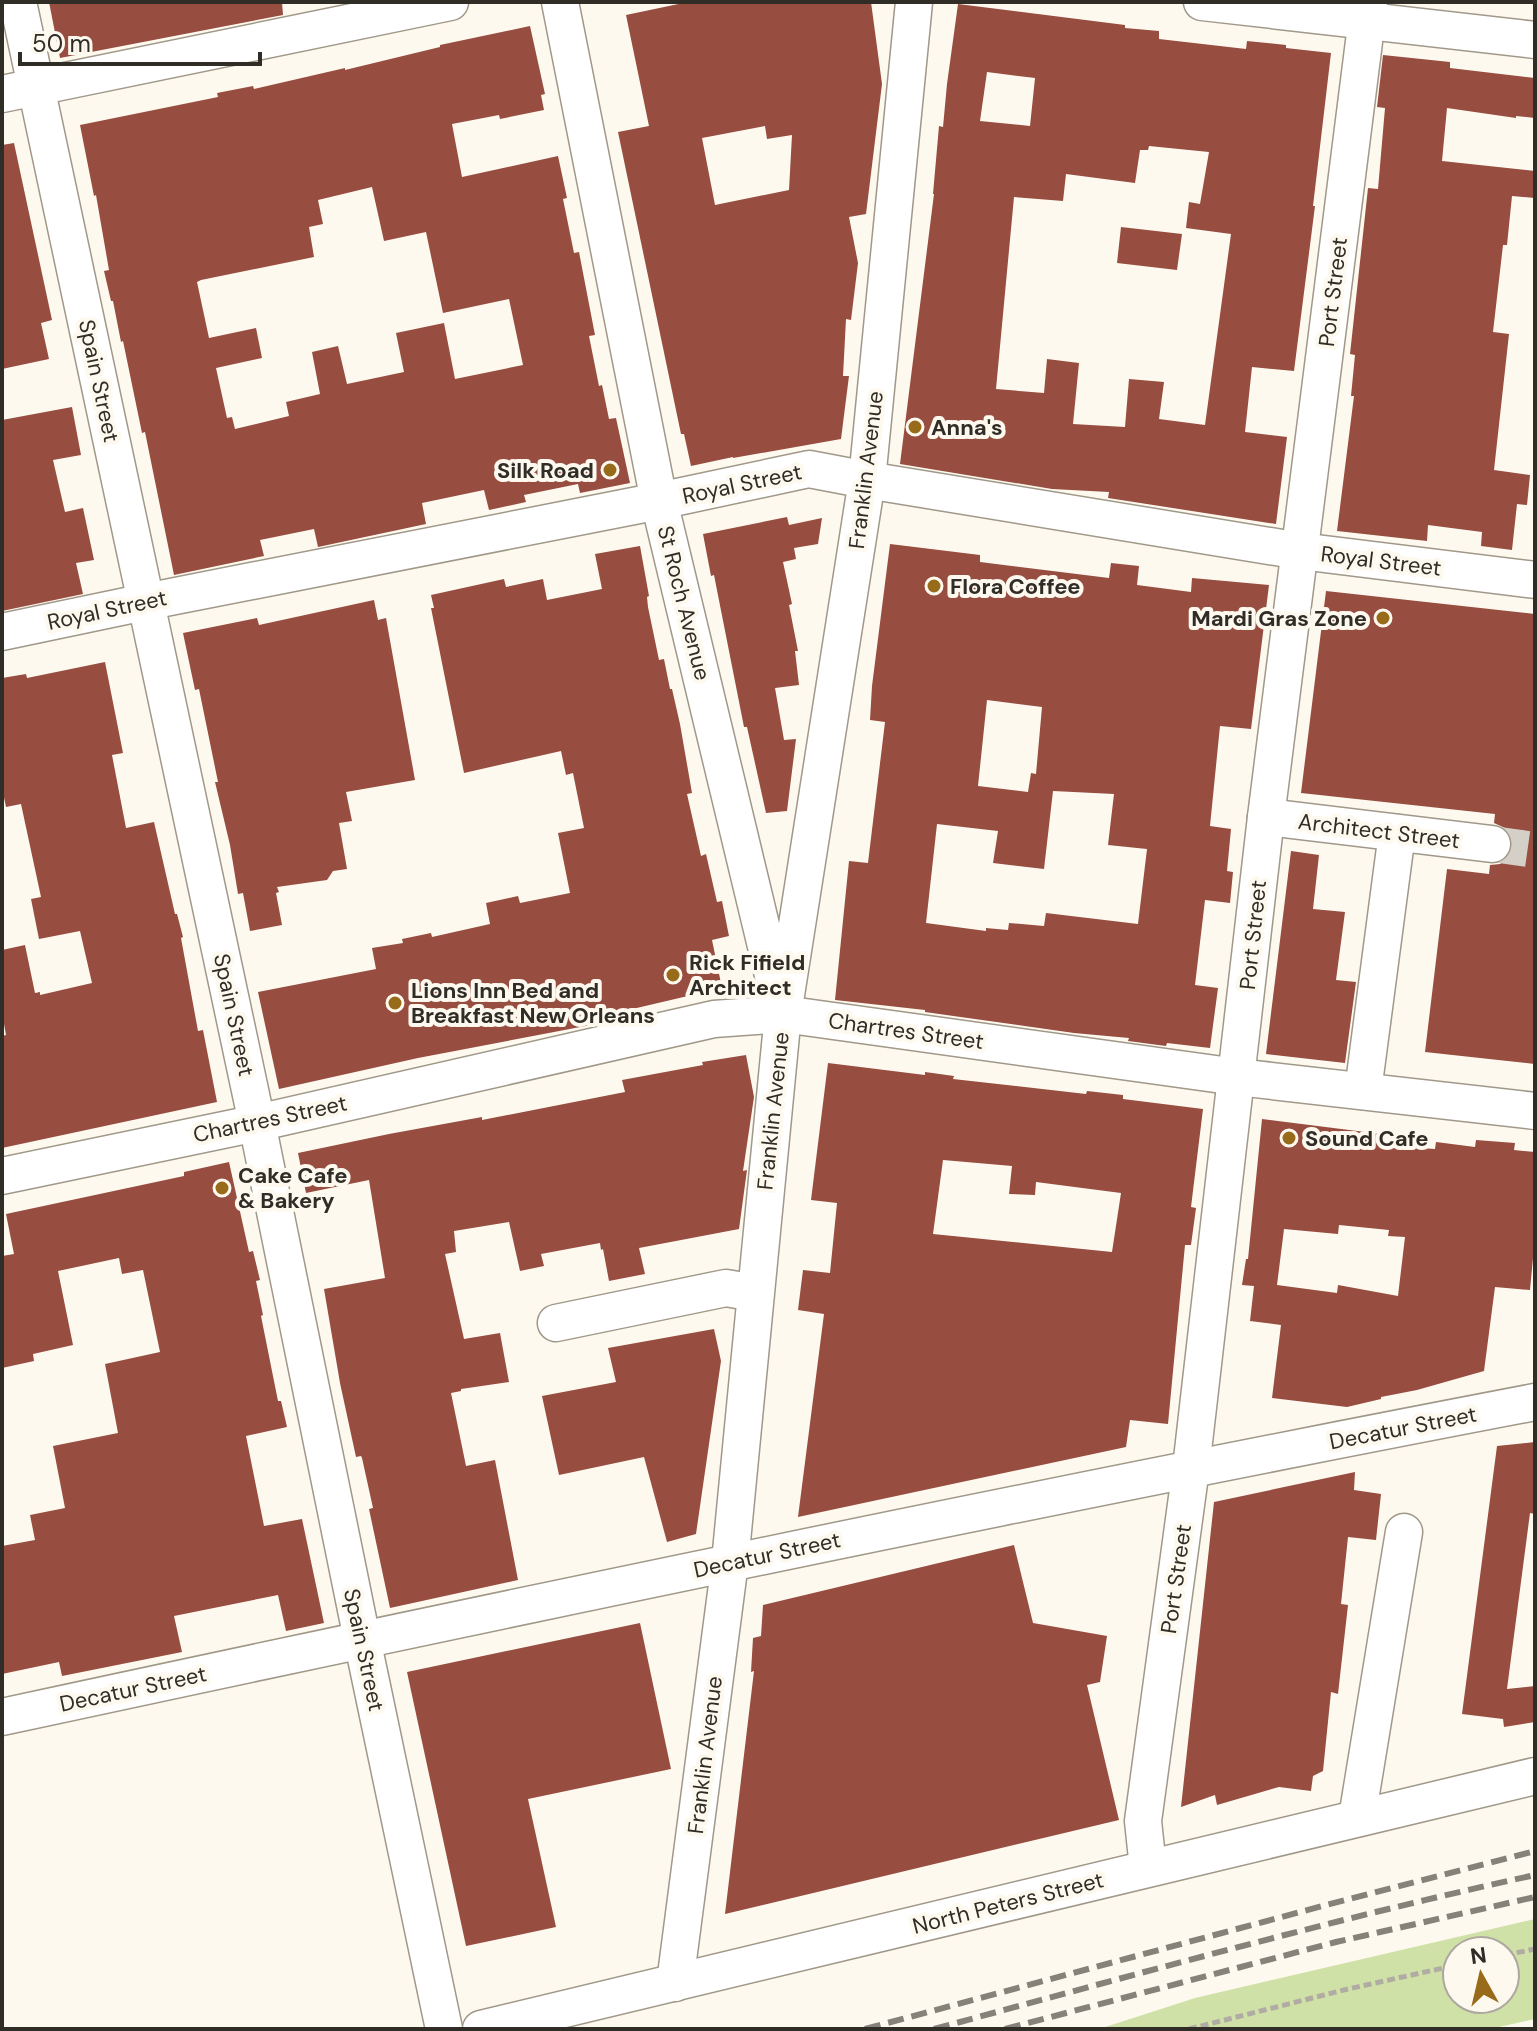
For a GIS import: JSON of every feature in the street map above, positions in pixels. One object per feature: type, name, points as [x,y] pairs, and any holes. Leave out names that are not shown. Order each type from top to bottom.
[{"type":"street","name":"Spain Street","points":[[18,2],[257,1123],[444,2029]]},
{"type":"street","points":[[2,94],[450,2]]},
{"type":"street","name":"St Roch Avenue","points":[[560,2],[659,501],[783,1014]]},
{"type":"street","name":"Franklin Avenue","points":[[675,1983],[730,1562],[783,1014],[867,480],[914,2]]},
{"type":"street","points":[[1202,2],[1368,11],[1535,40]]},
{"type":"street","name":"Port Street","points":[[1148,1868],[1143,1821],[1191,1468],[1266,817],[1368,11]]},
{"type":"street","name":"Royal Street","points":[[2,632],[809,469],[1300,551],[1535,580]]},
{"type":"street","name":"Architect Street","points":[[1266,817],[1492,844]]},
{"type":"street","points":[[1363,1091],[1397,833]]},
{"type":"street","name":"Chartres Street","points":[[2,1176],[257,1123],[714,1019],[783,1014],[1237,1077],[1535,1111]]},
{"type":"street","points":[[556,1323],[726,1288],[755,1293]]},
{"type":"street","name":"Decatur Street","points":[[2,1717],[730,1562],[1535,1402]]},
{"type":"street","points":[[1357,1818],[1404,1532]]},
{"type":"street","name":"North Peters Street","points":[[481,2029],[1535,1776]]},
{"type":"path","points":[[1189,2029],[1441,1969]]},
{"type":"green space","points":[[1535,1919],[1535,2019],[1490,2029],[1099,2029],[1195,1998],[1441,1941],[1441,2015],[1521,2015],[1521,1935],[1466,1935]]},
{"type":"building","points":[[49,2],[282,2],[283,15],[60,58]]},
{"type":"building","points":[[688,2],[871,2],[882,84],[866,214],[849,217],[858,263],[851,320],[846,319],[843,376],[849,376],[841,439],[691,466],[684,434],[681,434],[618,132],[649,126],[626,15]],"holes":[[[765,126],[767,139],[792,135],[789,190],[715,205],[702,138]]]},
{"type":"building","points":[[958,4],[1125,25],[1125,28],[1159,31],[1159,39],[1246,49],[1247,41],[1331,53],[1294,371],[1252,367],[1245,432],[1287,437],[1276,524],[1108,498],[1109,492],[1052,489],[900,464],[934,194],[939,126],[943,127]],"holes":[[[987,72],[1035,78],[1030,126],[980,121]],[[1149,146],[1209,152],[1200,204],[1189,202],[1186,228],[1231,234],[1205,425],[1159,419],[1164,382],[1129,379],[1125,427],[1073,424],[1079,363],[1047,359],[1044,393],[996,389],[1014,197],[1063,201],[1066,174],[1135,183],[1140,150],[1148,150]]]},
{"type":"building","points":[[530,26],[545,94],[541,95],[544,110],[452,124],[462,177],[558,156],[574,253],[579,252],[595,335],[589,336],[599,386],[602,385],[609,419],[616,418],[630,483],[580,493],[578,484],[524,495],[526,502],[489,510],[484,490],[422,503],[426,524],[318,547],[314,529],[260,540],[264,556],[174,575],[145,432],[142,433],[123,341],[104,271],[109,270],[80,125],[218,97],[217,93],[253,86],[254,89],[345,70]],"holes":[[[372,187],[384,241],[426,232],[443,313],[509,299],[523,365],[455,379],[444,323],[396,333],[404,372],[347,384],[338,346],[312,352],[320,394],[286,402],[289,416],[235,429],[232,417],[227,418],[216,368],[262,358],[256,328],[209,338],[197,282],[314,257],[309,227],[323,224],[318,200]]]},
{"type":"building","points":[[1383,55],[1450,62],[1450,68],[1535,78],[1535,118],[1447,108],[1442,161],[1535,171],[1535,198],[1512,196],[1493,332],[1509,334],[1494,470],[1530,475],[1527,505],[1517,504],[1512,550],[1481,546],[1482,532],[1428,525],[1427,541],[1337,531],[1354,396],[1351,396],[1355,355],[1350,354],[1368,188],[1378,189],[1385,108],[1377,107]]},
{"type":"building","points":[[14,143],[52,320],[41,323],[49,359],[2,369],[2,145]]},
{"type":"building","points":[[1121,227],[1182,234],[1177,270],[1117,263]]},
{"type":"building","points":[[72,407],[81,455],[53,460],[65,512],[83,508],[94,560],[76,563],[83,594],[2,611],[2,420]]},
{"type":"building","points":[[787,517],[789,525],[822,518],[818,544],[794,548],[796,559],[783,562],[792,604],[789,605],[798,651],[795,651],[799,685],[775,688],[784,740],[796,739],[787,811],[766,813],[747,727],[744,727],[703,534]]},
{"type":"building","points":[[890,544],[980,555],[980,562],[1109,578],[1111,563],[1139,566],[1137,585],[1191,592],[1192,578],[1269,585],[1251,729],[1220,726],[1210,826],[1231,829],[1227,871],[1233,872],[1230,903],[1205,900],[1195,985],[1218,988],[1210,1048],[1167,1043],[1166,1046],[1128,1041],[1129,1038],[835,1000],[849,861],[868,863],[885,722],[870,720]],"holes":[[[987,700],[1042,707],[1036,774],[1031,773],[1028,792],[978,786]],[[1053,791],[1114,794],[1108,845],[1147,849],[1138,924],[1046,913],[1044,926],[1009,923],[1008,930],[986,928],[986,931],[926,923],[937,824],[998,831],[993,863],[1044,869]]]},
{"type":"building","points":[[640,546],[659,660],[664,659],[680,724],[692,793],[687,794],[701,856],[706,854],[717,902],[722,901],[729,936],[712,940],[722,988],[594,1018],[596,1024],[418,1058],[279,1089],[258,992],[376,969],[372,948],[403,943],[402,939],[431,933],[432,937],[490,924],[486,903],[518,896],[520,903],[570,893],[558,833],[584,828],[573,773],[566,775],[561,751],[464,773],[431,595],[504,579],[506,587],[543,579],[547,600],[602,589],[595,554]]},
{"type":"building","points":[[1326,591],[1535,614],[1535,1064],[1425,1052],[1447,869],[1489,874],[1490,865],[1500,864],[1508,857],[1513,847],[1512,836],[1494,823],[1495,814],[1301,793]]},
{"type":"building","points":[[374,600],[378,620],[386,618],[415,780],[346,792],[352,821],[339,823],[347,869],[333,871],[327,880],[277,887],[282,925],[250,931],[243,893],[238,894],[199,689],[195,690],[183,633],[257,618],[259,625]]},
{"type":"building","points":[[105,662],[123,753],[112,755],[126,828],[154,822],[183,937],[198,1031],[203,1030],[217,1102],[2,1148],[2,1036],[6,1035],[2,1013],[2,950],[25,945],[35,993],[40,992],[40,995],[92,983],[80,931],[39,939],[31,899],[41,897],[21,804],[6,807],[2,788],[2,678],[26,674],[27,678]]},
{"type":"building","points":[[1291,851],[1319,855],[1313,909],[1345,912],[1336,980],[1356,982],[1345,1063],[1266,1054]]},
{"type":"building","points":[[746,1055],[754,1097],[743,1171],[747,1170],[739,1229],[639,1248],[645,1274],[609,1281],[600,1243],[541,1254],[544,1266],[520,1271],[509,1222],[454,1231],[456,1252],[445,1254],[464,1339],[500,1333],[509,1382],[451,1393],[466,1466],[495,1460],[518,1580],[390,1608],[369,1509],[373,1508],[362,1458],[356,1457],[324,1289],[385,1278],[369,1180],[306,1193],[298,1153],[625,1092],[622,1080]]},
{"type":"building","points":[[828,1063],[925,1075],[925,1072],[954,1076],[953,1079],[1086,1094],[1087,1091],[1123,1095],[1123,1099],[1203,1109],[1191,1207],[1196,1208],[1191,1245],[1185,1245],[1168,1424],[1130,1420],[1126,1447],[798,1517],[824,1314],[798,1310],[803,1270],[830,1273],[837,1203],[811,1200]],"holes":[[[943,1160],[1012,1166],[1009,1194],[1035,1195],[1036,1182],[1121,1193],[1112,1252],[933,1234]]]},
{"type":"building","points":[[1262,1119],[1381,1134],[1380,1145],[1435,1149],[1436,1142],[1475,1147],[1476,1140],[1515,1143],[1514,1150],[1535,1152],[1535,1237],[1530,1290],[1495,1287],[1484,1371],[1347,1407],[1272,1398],[1281,1325],[1250,1321],[1254,1286],[1242,1285],[1248,1259]],"holes":[[[1339,1225],[1389,1230],[1388,1236],[1405,1237],[1398,1296],[1338,1285],[1337,1293],[1277,1285],[1284,1229],[1338,1234]]]},
{"type":"building","points":[[229,1162],[249,1252],[253,1251],[260,1280],[256,1281],[261,1316],[278,1401],[281,1401],[287,1427],[246,1436],[264,1526],[302,1519],[324,1623],[286,1631],[278,1595],[174,1616],[182,1652],[62,1676],[59,1662],[2,1674],[2,1546],[35,1540],[30,1515],[65,1508],[53,1446],[118,1433],[105,1364],[160,1352],[143,1270],[122,1274],[119,1258],[58,1271],[73,1345],[33,1354],[34,1361],[2,1368],[2,1256],[14,1254],[6,1214],[184,1176],[184,1172]]},
{"type":"building","points":[[714,1329],[721,1361],[696,1534],[667,1542],[644,1457],[559,1475],[542,1396],[616,1382],[608,1348]]},
{"type":"building","points":[[1535,1442],[1535,1514],[1530,1513],[1507,1689],[1535,1686],[1535,1722],[1504,1727],[1503,1719],[1462,1714],[1497,1446]]},
{"type":"building","points":[[1355,1472],[1354,1490],[1381,1494],[1376,1540],[1348,1537],[1341,1604],[1348,1605],[1338,1694],[1331,1692],[1323,1771],[1313,1776],[1311,1791],[1279,1787],[1217,1805],[1215,1795],[1181,1807],[1214,1502]]},
{"type":"building","points":[[1014,1545],[1033,1623],[1107,1636],[1100,1682],[1087,1685],[1119,1820],[725,1914],[754,1671],[751,1672],[753,1638],[761,1636],[763,1605]]},
{"type":"building","points":[[640,1623],[671,1769],[528,1799],[556,1927],[466,1946],[407,1672]]},
{"type":"tunnel","points":[[1492,844],[1535,850]]},
{"type":"railway","points":[[865,2029],[1535,1851]]},
{"type":"railway","points":[[934,2029],[1309,1929],[1535,1875]]},
{"type":"railway","points":[[1005,2029],[1336,1942],[1535,1897]]},
{"type":"place","name":"Anna's","points":[[915,427]]},
{"type":"place","name":"Silk Road","points":[[610,470]]},
{"type":"place","name":"Flora Coffee","points":[[934,586]]},
{"type":"place","name":"Mardi Gras Zone","points":[[1383,618]]},
{"type":"place","name":"Rick Fifield Architect","points":[[673,975]]},
{"type":"place","name":"Lions Inn Bed and Breakfast New Orleans","points":[[395,1003]]},
{"type":"place","name":"Sound Cafe","points":[[1289,1138]]},
{"type":"place","name":"Cake Cafe & Bakery","points":[[222,1188]]}]
